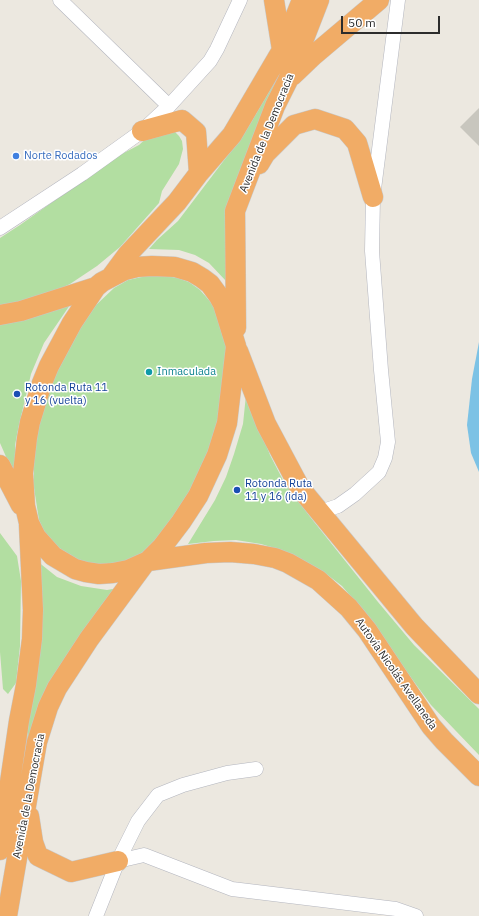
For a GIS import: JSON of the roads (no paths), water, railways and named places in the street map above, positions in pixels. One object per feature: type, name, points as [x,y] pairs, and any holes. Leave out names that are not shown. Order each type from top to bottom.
[{"type":"highway","points":[[274,0],[282,50]]},
{"type":"highway","name":"Avenida de la Democracia","points":[[0,850],[32,639],[33,610],[28,521],[23,491],[23,474],[27,438],[35,402],[49,366],[66,334],[103,282],[177,202],[198,173],[232,135],[282,50],[302,0]]},
{"type":"highway","name":"Avenida de la Democracia","points":[[7,916],[37,742],[48,707],[89,638],[146,562],[162,547],[181,522],[198,496],[218,455],[227,423],[236,344],[236,211],[274,106],[288,80],[319,0]]},
{"type":"highway","points":[[288,80],[314,55],[379,0]]},
{"type":"highway","points":[[245,186],[265,154],[294,125],[315,119],[346,129],[357,143],[373,197]]},
{"type":"highway","points":[[142,131],[182,120],[196,132],[198,173]]},
{"type":"highway","points":[[0,315],[21,311],[103,282],[125,270],[137,267],[175,267],[192,272],[210,284],[223,304],[258,404],[279,449],[300,488],[414,626],[479,694]]},
{"type":"highway","points":[[0,465],[36,537],[53,556],[75,569],[99,574],[128,570],[146,562]]},
{"type":"highway","name":"Autovía Nicolás Avellaneda","points":[[146,562],[206,553],[230,552],[254,554],[275,558],[288,563],[318,580],[349,608],[367,630],[431,726],[448,746],[479,776]]},
{"type":"highway","points":[[26,804],[38,856],[71,872],[118,861]]},
{"type":"street","points":[[60,0],[169,106]]},
{"type":"street","points":[[320,512],[338,506],[355,494],[379,472],[385,458],[388,442],[372,251],[373,197],[398,0]]},
{"type":"street","points":[[0,228],[82,174],[142,131],[169,106],[210,61],[237,6]]},
{"type":"street","points":[[96,916],[118,861],[138,821],[158,794],[183,785],[227,773],[256,769]]},
{"type":"street","points":[[118,861],[144,855],[232,889],[396,909],[416,916]]},
{"type":"water","points":[[479,342],[479,472],[471,453],[467,425],[472,379]]},
{"type":"place","name":"Norte Rodados","points":[[16,156]]},
{"type":"place","name":"Inmaculada","points":[[149,372]]},
{"type":"place","name":"Rotonda Ruta 11 y 16 (vuelta)","points":[[17,394]]},
{"type":"place","name":"Rotonda Ruta 11 y 16 (ida)","points":[[237,490]]}]
